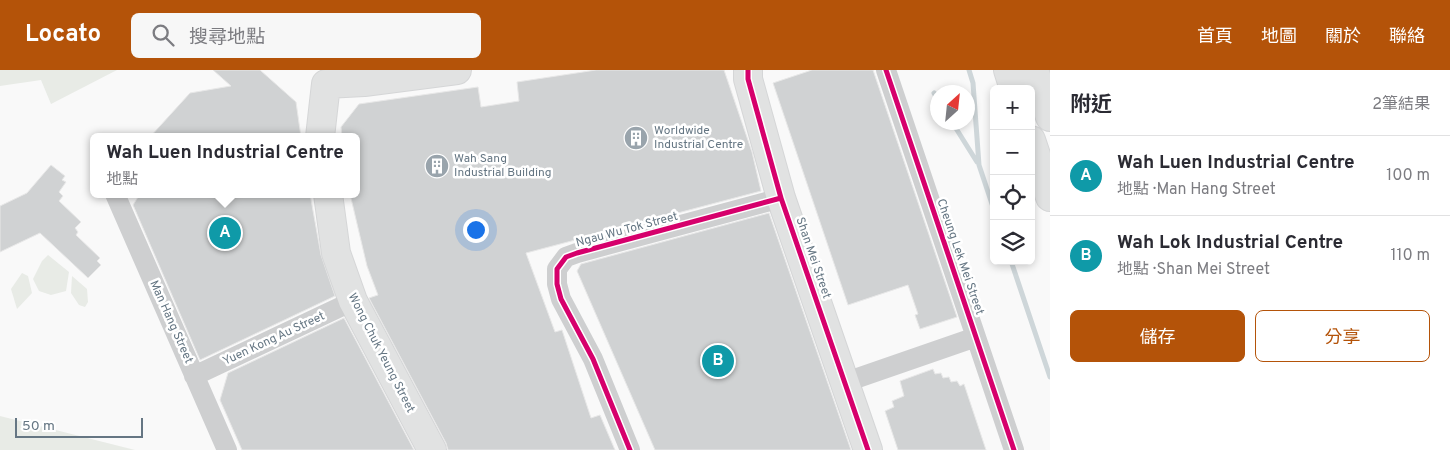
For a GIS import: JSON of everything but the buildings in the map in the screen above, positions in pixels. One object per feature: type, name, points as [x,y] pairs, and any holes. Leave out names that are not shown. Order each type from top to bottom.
[{"type":"street","points":[[320,133],[324,77],[364,82],[458,70]]},
{"type":"street","name":"Shan Mei Street","points":[[748,70],[748,79],[781,198],[868,450]]},
{"type":"street","name":"Cheung Lek Mei Street","points":[[886,70],[1014,450]]},
{"type":"street","points":[[1008,70],[1013,85]]},
{"type":"street","points":[[1034,70],[1050,117]]},
{"type":"street","points":[[1035,152],[1050,196]]},
{"type":"street","name":"Man Hang Street","points":[[117,198],[227,450]]},
{"type":"street","name":"Wong Chuk Yeung Street","points":[[329,198],[336,253],[353,301],[432,450]]},
{"type":"street","name":"Ngau Wu Tok Street","points":[[630,450],[593,359],[561,299],[557,284],[558,269],[566,257],[578,253],[781,198]]},
{"type":"street","name":"Yuen Kong Au Street","points":[[194,376],[353,301]]},
{"type":"street","points":[[846,382],[976,337]]},
{"type":"shaded area","points":[[0,70],[117,70],[51,104],[41,80],[0,86]]},
{"type":"shaded area","points":[[48,255],[69,272],[66,291],[51,295],[39,291],[33,279],[42,261]]},
{"type":"shaded area","points":[[22,273],[28,276],[32,293],[17,309],[11,289]]},
{"type":"shaded area","points":[[72,276],[87,289],[88,302],[85,307],[79,305],[71,293]]},
{"type":"shaded area","points":[[0,416],[135,450],[0,450]]},
{"type":"waterway","points":[[969,70],[973,83],[979,165],[990,198]]},
{"type":"waterway","points":[[957,130],[977,162]]},
{"type":"waterway","points":[[1012,265],[1050,377]]},
{"type":"cycle path","points":[[748,70],[748,79],[781,198],[868,450]]},
{"type":"cycle path","points":[[886,70],[1014,450]]},
{"type":"cycle path","points":[[630,450],[593,359],[561,299],[557,284],[557,269],[566,257],[577,253],[781,198]]},
{"type":"place","name":"Worldwide Industrial Centre","points":[[636,138]]},
{"type":"place","name":"Wah Sang Industrial Building","points":[[437,166]]},
{"type":"place","name":"Wah Luen Industrial Centre","points":[[225,233]]},
{"type":"place","name":"Wah Lok Industrial Centre","points":[[718,361]]}]
